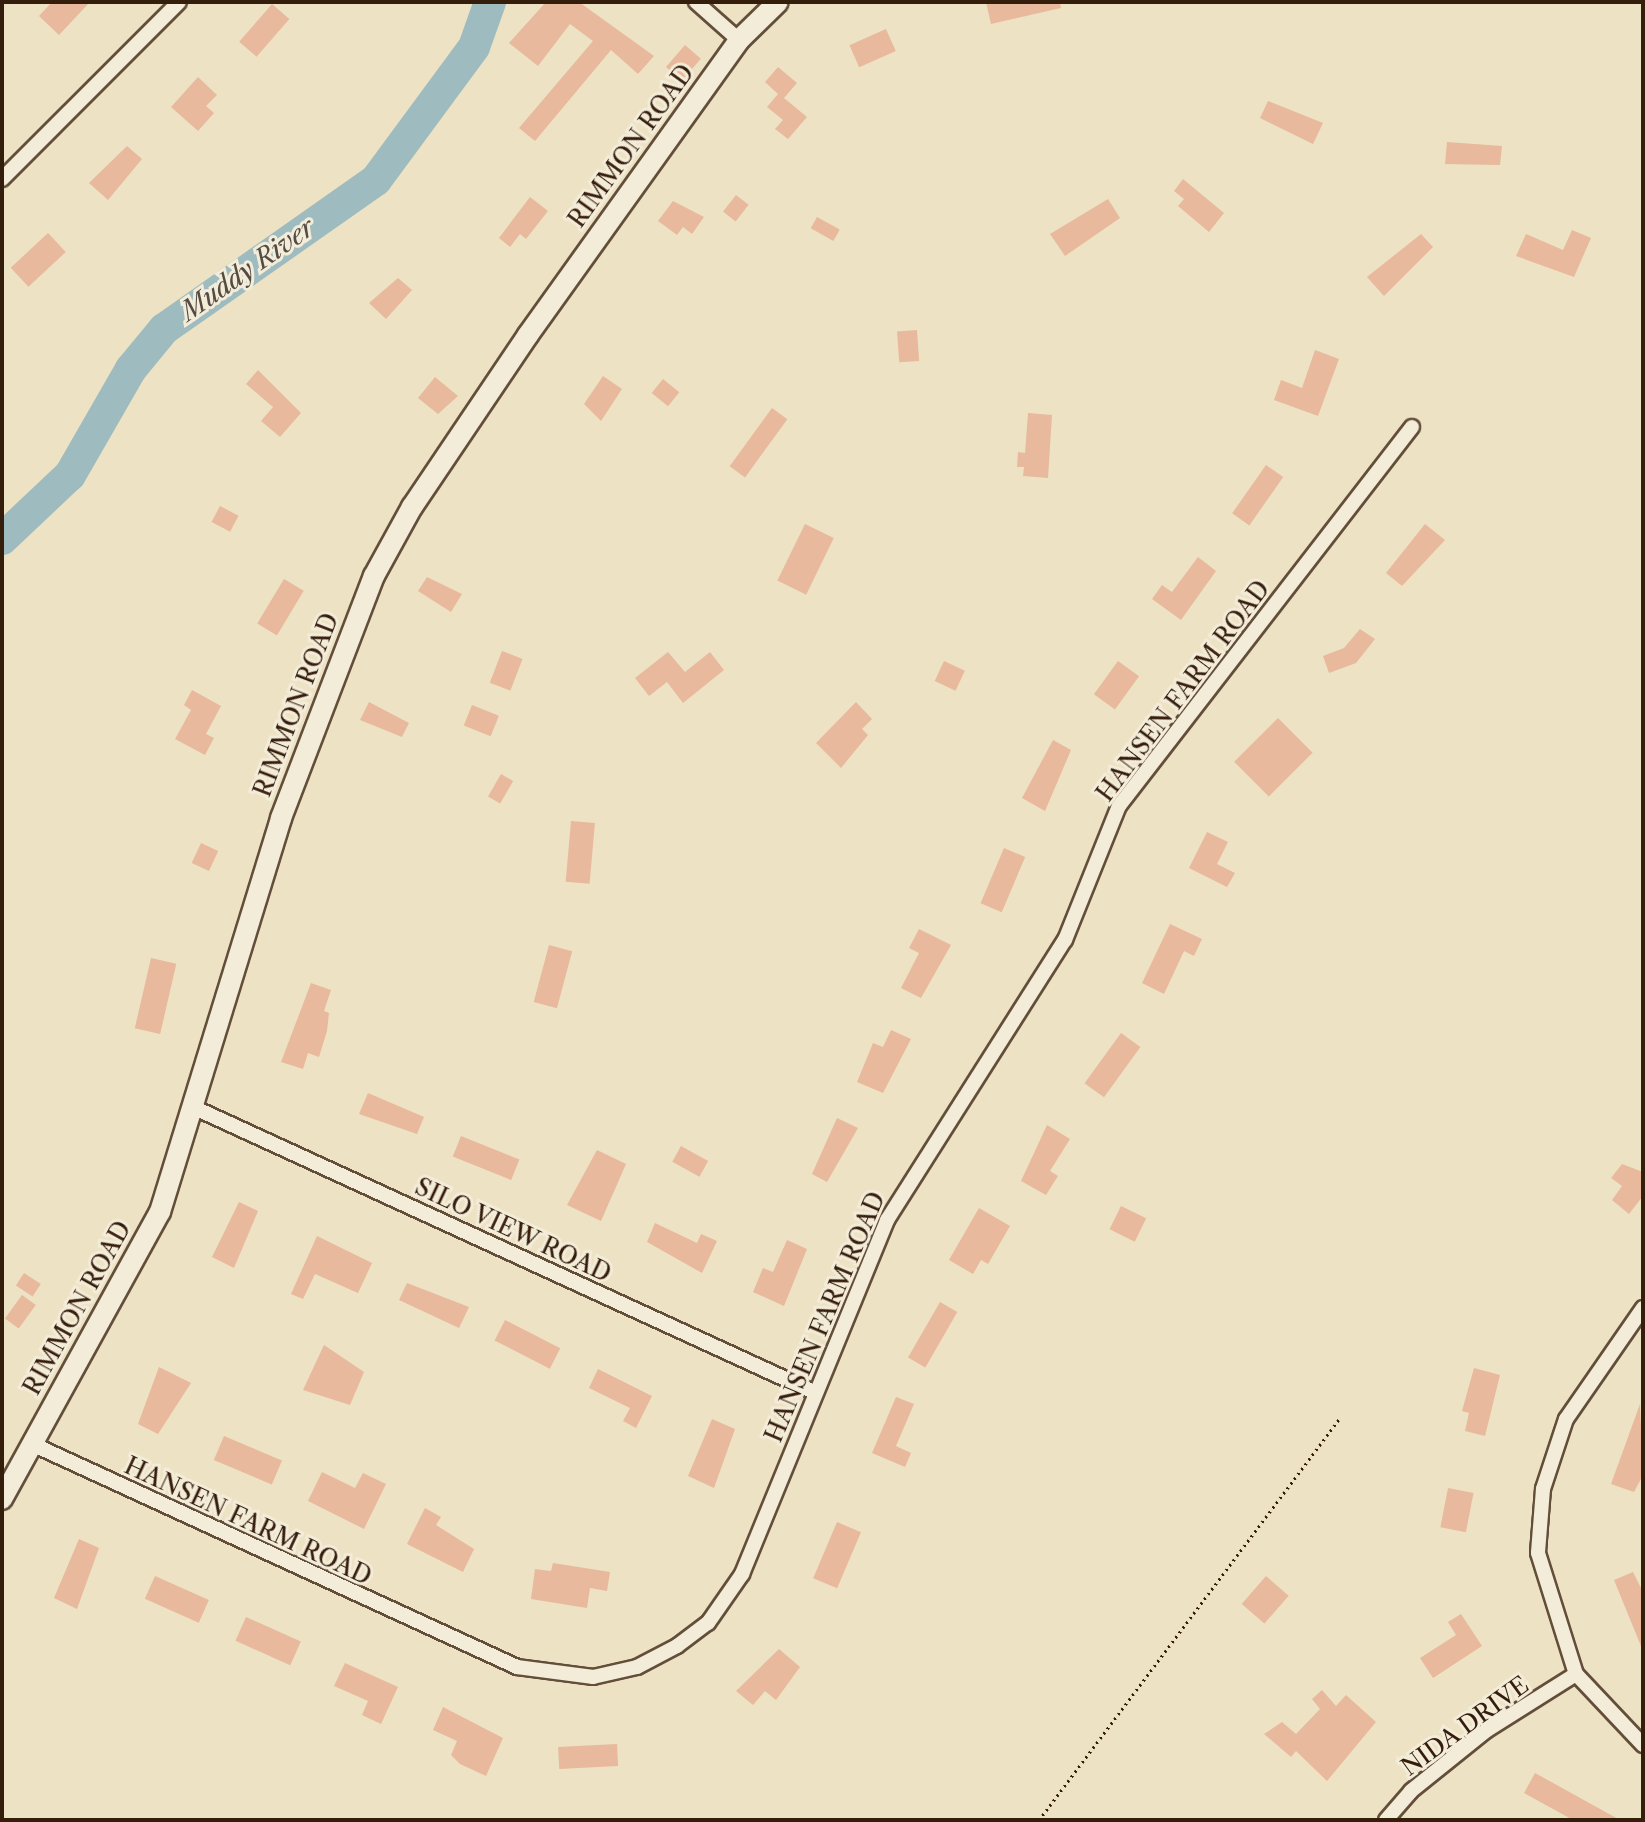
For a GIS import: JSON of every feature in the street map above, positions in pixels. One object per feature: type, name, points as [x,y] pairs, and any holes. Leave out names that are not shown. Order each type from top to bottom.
[{"type":"street","points":[[2,179],[179,2]]},
{"type":"street","points":[[696,2],[739,40]]},
{"type":"street","name":"RIMMON ROAD","points":[[2,1499],[160,1212],[195,1108],[281,818],[374,576],[412,507],[528,335],[739,40],[778,2]]},
{"type":"street","name":"HANSEN FARM ROAD","points":[[32,1444],[472,1650],[549,1675],[593,1677],[637,1667],[708,1623],[742,1574],[887,1220],[1065,940],[1119,806],[1412,427]]},
{"type":"street","name":"SILO VIEW ROAD","points":[[195,1108],[814,1392]]},
{"type":"street","points":[[1643,1308],[1566,1419],[1543,1489],[1538,1553],[1576,1674],[1643,1745]]},
{"type":"street","name":"NIDA DRIVE","points":[[1386,1820],[1411,1791],[1487,1730],[1576,1674]]},
{"type":"path","points":[[1039,1820],[1340,1418]]},
{"type":"building","points":[[52,2],[90,2],[59,35],[39,16]]},
{"type":"building","points":[[546,2],[579,2],[654,56],[638,74],[611,50],[535,141],[519,128],[593,41],[570,24],[538,66],[509,43]]},
{"type":"building","points":[[986,2],[1060,2],[1061,8],[991,24]]},
{"type":"building","points":[[272,4],[289,19],[257,57],[239,42]]},
{"type":"building","points":[[886,29],[896,51],[859,67],[849,45]]},
{"type":"building","points":[[685,45],[701,59],[682,81],[666,67]]},
{"type":"building","points":[[778,67],[797,83],[784,98],[807,117],[788,139],[775,129],[783,120],[767,107],[778,94],[765,82]]},
{"type":"building","points":[[198,77],[217,95],[206,106],[214,113],[198,131],[171,107]]},
{"type":"building","points":[[1268,101],[1323,123],[1313,144],[1260,118]]},
{"type":"building","points":[[1447,142],[1502,146],[1500,165],[1445,164]]},
{"type":"building","points":[[127,146],[142,159],[108,200],[89,183]]},
{"type":"building","points":[[1183,179],[1224,213],[1209,232],[1178,206],[1184,199],[1174,191]]},
{"type":"building","points":[[736,195],[749,205],[736,221],[723,212]]},
{"type":"building","points":[[530,197],[548,211],[526,239],[520,234],[510,247],[499,238]]},
{"type":"building","points":[[1108,199],[1120,218],[1065,256],[1050,234]]},
{"type":"building","points":[[673,201],[704,217],[692,234],[683,227],[677,235],[658,221]]},
{"type":"building","points":[[817,217],[840,230],[833,241],[811,228]]},
{"type":"building","points":[[1572,230],[1591,238],[1574,277],[1516,256],[1526,234],[1563,250]]},
{"type":"building","points":[[48,233],[66,252],[28,287],[11,268]]},
{"type":"building","points":[[1421,234],[1433,247],[1384,296],[1367,277]]},
{"type":"building","points":[[398,278],[412,290],[386,319],[369,303]]},
{"type":"building","points":[[917,330],[919,361],[899,362],[897,331]]},
{"type":"building","points":[[1315,350],[1339,359],[1318,416],[1274,400],[1281,380],[1302,388]]},
{"type":"building","points":[[258,370],[301,413],[280,437],[261,421],[273,407],[246,384]]},
{"type":"building","points":[[603,376],[622,389],[601,421],[584,404]]},
{"type":"building","points":[[435,377],[458,396],[438,414],[418,398]]},
{"type":"building","points":[[663,379],[679,392],[668,406],[652,393]]},
{"type":"building","points":[[772,408],[787,419],[745,477],[730,466]]},
{"type":"building","points":[[1028,413],[1052,415],[1048,478],[1023,476],[1024,467],[1017,467],[1018,452],[1025,453]]},
{"type":"building","points":[[1266,465],[1283,477],[1249,525],[1232,513]]},
{"type":"building","points":[[220,506],[239,516],[230,532],[212,522]]},
{"type":"building","points":[[805,524],[834,538],[806,595],[777,581]]},
{"type":"building","points":[[1425,524],[1445,540],[1402,586],[1386,573]]},
{"type":"building","points":[[1198,557],[1216,571],[1181,620],[1152,599],[1162,585],[1172,592]]},
{"type":"building","points":[[427,577],[462,594],[451,612],[418,591]]},
{"type":"building","points":[[284,579],[304,591],[277,635],[257,624]]},
{"type":"building","points":[[1360,629],[1375,639],[1356,663],[1329,673],[1323,656],[1344,648]]},
{"type":"building","points":[[502,651],[523,659],[510,691],[490,683]]},
{"type":"building","points":[[668,652],[685,672],[710,652],[724,670],[683,703],[667,682],[649,696],[635,678]]},
{"type":"building","points":[[944,661],[965,671],[956,691],[935,681]]},
{"type":"building","points":[[1118,661],[1139,676],[1115,709],[1094,694]]},
{"type":"building","points":[[192,690],[221,706],[206,734],[214,738],[205,755],[175,739],[191,710],[184,705]]},
{"type":"building","points":[[369,702],[409,723],[402,737],[360,720]]},
{"type":"building","points":[[856,702],[872,719],[862,729],[868,735],[841,768],[816,743]]},
{"type":"building","points":[[472,705],[499,716],[491,736],[464,725]]},
{"type":"building","points":[[1278,718],[1313,753],[1269,796],[1234,762]]},
{"type":"building","points":[[1053,740],[1071,750],[1045,811],[1022,798]]},
{"type":"building","points":[[501,774],[513,781],[500,804],[488,797]]},
{"type":"building","points":[[571,821],[595,823],[590,884],[566,882]]},
{"type":"building","points":[[1207,832],[1228,842],[1217,864],[1235,873],[1227,887],[1189,868]]},
{"type":"building","points":[[201,843],[218,851],[209,871],[192,863]]},
{"type":"building","points":[[1004,848],[1025,857],[1002,912],[981,903]]},
{"type":"building","points":[[1170,924],[1202,939],[1194,956],[1184,951],[1164,994],[1142,983]]},
{"type":"building","points":[[919,929],[951,945],[921,998],[901,988],[919,953],[909,948]]},
{"type":"building","points":[[549,945],[572,951],[557,1008],[534,1002]]},
{"type":"building","points":[[151,958],[176,964],[160,1034],[135,1028]]},
{"type":"building","points":[[311,983],[331,990],[324,1011],[329,1013],[319,1057],[308,1053],[303,1069],[281,1062]]},
{"type":"building","points":[[891,1030],[911,1039],[883,1093],[857,1082],[873,1043],[883,1047]]},
{"type":"building","points":[[1121,1033],[1140,1047],[1104,1097],[1085,1083]]},
{"type":"building","points":[[368,1093],[424,1117],[417,1134],[359,1114]]},
{"type":"building","points":[[837,1118],[858,1128],[827,1182],[812,1174]]},
{"type":"building","points":[[1047,1125],[1070,1139],[1050,1171],[1058,1176],[1046,1195],[1021,1181]]},
{"type":"building","points":[[461,1136],[519,1160],[511,1180],[453,1156]]},
{"type":"building","points":[[681,1146],[708,1161],[699,1177],[672,1162]]},
{"type":"building","points":[[597,1150],[626,1164],[601,1221],[567,1205]]},
{"type":"building","points":[[1622,1164],[1643,1172],[1643,1196],[1629,1214],[1612,1200],[1622,1186],[1611,1178]]},
{"type":"building","points":[[239,1202],[258,1211],[234,1268],[212,1257]]},
{"type":"building","points":[[1121,1206],[1146,1218],[1135,1242],[1110,1229]]},
{"type":"building","points":[[979,1208],[1010,1226],[988,1264],[981,1260],[973,1274],[949,1260]]},
{"type":"building","points":[[655,1223],[697,1243],[701,1234],[717,1241],[702,1273],[647,1242]]},
{"type":"building","points":[[317,1236],[372,1263],[358,1293],[315,1274],[303,1299],[291,1294]]},
{"type":"building","points":[[787,1240],[807,1249],[784,1306],[753,1292],[763,1268],[773,1272]]},
{"type":"building","points":[[24,1273],[41,1284],[33,1296],[16,1286]]},
{"type":"building","points":[[407,1283],[469,1307],[459,1328],[399,1300]]},
{"type":"building","points":[[22,1295],[36,1305],[19,1328],[5,1318]]},
{"type":"building","points":[[940,1302],[957,1312],[925,1367],[908,1357]]},
{"type":"building","points":[[505,1320],[560,1348],[550,1369],[495,1340]]},
{"type":"building","points":[[324,1345],[364,1372],[350,1405],[303,1390]]},
{"type":"building","points":[[159,1367],[191,1383],[158,1434],[138,1424]]},
{"type":"building","points":[[1474,1368],[1500,1375],[1485,1436],[1465,1431],[1469,1413],[1462,1411]]},
{"type":"building","points":[[598,1369],[652,1396],[636,1428],[623,1421],[630,1408],[589,1388]]},
{"type":"building","points":[[896,1397],[914,1404],[896,1446],[911,1453],[905,1467],[872,1453]]},
{"type":"building","points":[[1640,1404],[1643,1475],[1634,1492],[1611,1484]]},
{"type":"building","points":[[712,1419],[735,1429],[714,1488],[688,1476]]},
{"type":"building","points":[[224,1436],[282,1461],[272,1485],[214,1460]]},
{"type":"building","points":[[322,1472],[355,1488],[363,1473],[386,1484],[364,1529],[308,1501]]},
{"type":"building","points":[[1448,1488],[1474,1493],[1466,1532],[1440,1527]]},
{"type":"building","points":[[425,1508],[441,1517],[436,1525],[474,1549],[463,1572],[407,1544]]},
{"type":"building","points":[[837,1522],[861,1532],[837,1588],[813,1578]]},
{"type":"building","points":[[79,1539],[99,1548],[77,1609],[54,1598]]},
{"type":"building","points":[[553,1563],[610,1572],[607,1591],[590,1588],[587,1608],[531,1599],[535,1569],[551,1571]]},
{"type":"building","points":[[1633,1572],[1643,1592],[1643,1651],[1614,1580]]},
{"type":"building","points":[[155,1576],[209,1600],[199,1623],[145,1599]]},
{"type":"building","points":[[1266,1576],[1289,1596],[1264,1624],[1242,1604]]},
{"type":"building","points":[[1461,1614],[1482,1646],[1433,1678],[1420,1658],[1456,1635],[1448,1622]]},
{"type":"building","points":[[246,1617],[301,1641],[290,1665],[235,1641]]},
{"type":"building","points":[[779,1649],[800,1667],[776,1700],[765,1691],[753,1705],[736,1691]]},
{"type":"building","points":[[345,1663],[398,1687],[381,1724],[362,1715],[368,1701],[334,1686]]},
{"type":"building","points":[[1322,1690],[1336,1706],[1346,1695],[1376,1722],[1327,1781],[1296,1751],[1291,1757],[1264,1734],[1282,1722],[1296,1734],[1320,1709],[1312,1699]]},
{"type":"building","points":[[443,1707],[503,1738],[486,1776],[460,1764],[451,1755],[457,1741],[433,1730]]},
{"type":"building","points":[[617,1744],[618,1766],[559,1769],[558,1747]]},
{"type":"building","points":[[1535,1773],[1620,1820],[1573,1820],[1524,1793]]},
{"type":"waterway","name":"Muddy River","points":[[2,539],[70,475],[131,369],[164,329],[376,180],[474,47],[490,2]]}]
